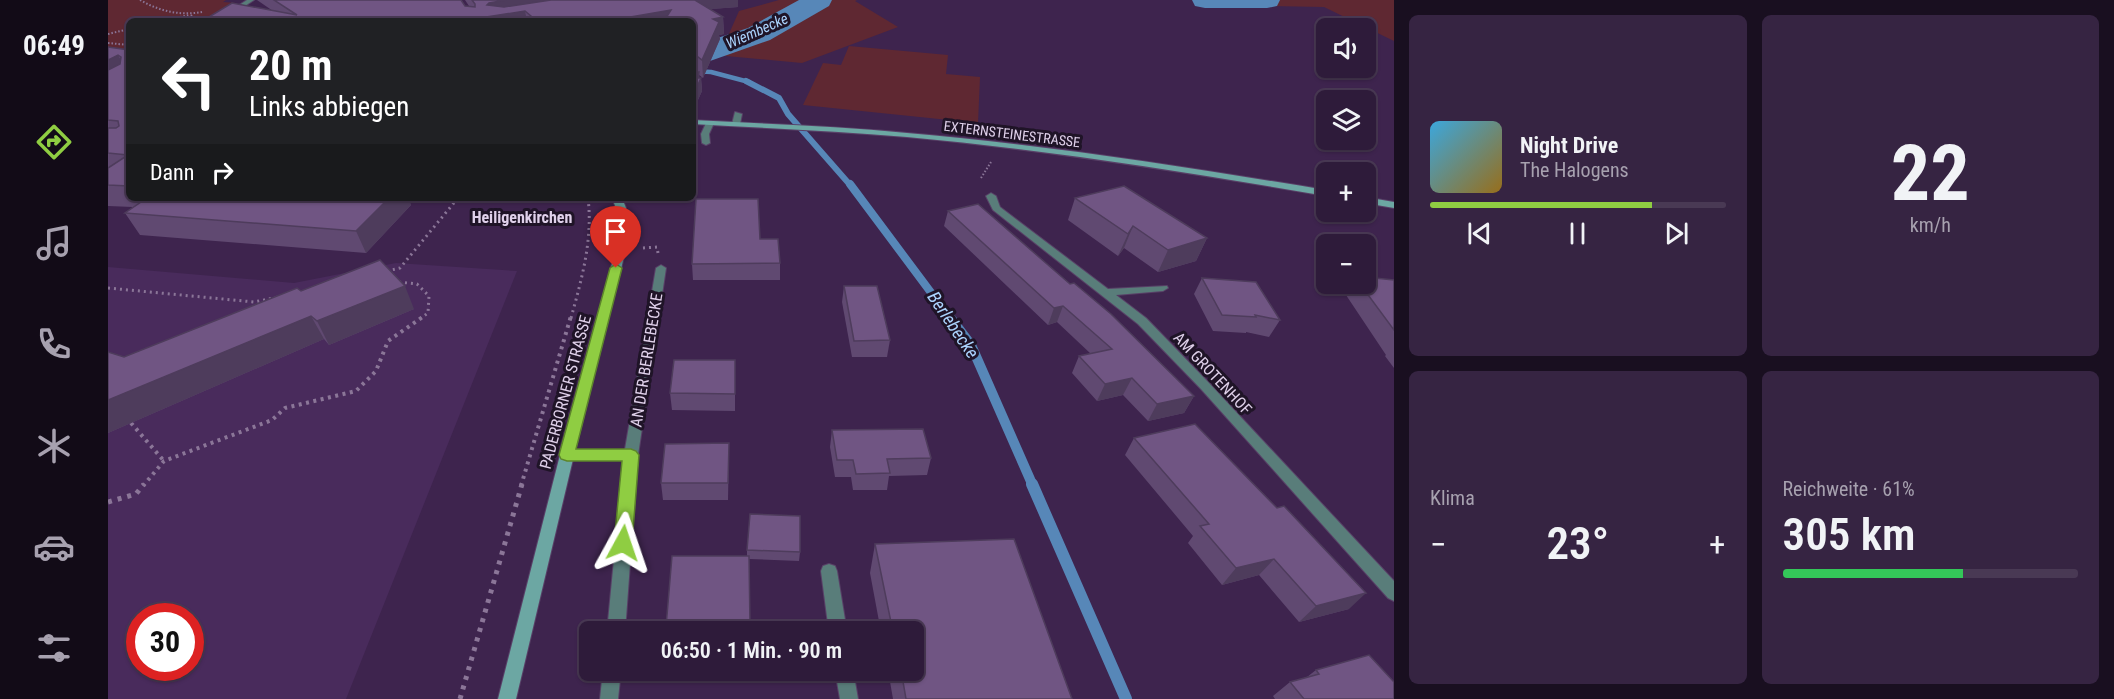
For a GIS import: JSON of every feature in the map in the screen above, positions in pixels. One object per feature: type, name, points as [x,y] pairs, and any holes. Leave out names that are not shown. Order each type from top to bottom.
[{"type":"main road","name":"EXTERNSTEINESTRASSE","points":[[696,122],[840,130],[994,144],[1191,171],[1316,191]]},
{"type":"main road","name":"PADERBORNER STRASSE","points":[[507,699],[621,249],[621,208],[618,201]]},
{"type":"main road","points":[[1376,202],[1394,206]]},
{"type":"street","points":[[223,18],[251,0]]},
{"type":"street","points":[[736,124],[738,114]]},
{"type":"street","points":[[706,143],[705,134],[710,123]]},
{"type":"street","name":"AM GROTENHOF","points":[[991,196],[996,208],[1142,321],[1394,593]]},
{"type":"street","name":"AN DER BERLEBECKE","points":[[617,621],[631,455],[661,268]]},
{"type":"street","points":[[1106,293],[1163,288]]},
{"type":"street","points":[[567,455],[631,455]]},
{"type":"street","points":[[829,571],[836,621]]},
{"type":"street","points":[[609,699],[611,681]]},
{"type":"street","points":[[846,681],[849,699]]},
{"type":"path","points":[[140,0],[161,8],[193,15]]},
{"type":"path","points":[[178,18],[230,5],[245,4]]},
{"type":"path","points":[[190,18],[193,15]]},
{"type":"path","points":[[108,34],[126,30]]},
{"type":"path","points":[[108,43],[126,45]]},
{"type":"path","points":[[991,196],[979,181],[990,166],[994,144]]},
{"type":"path","points":[[378,273],[400,268],[456,201]]},
{"type":"path","points":[[460,699],[573,307],[590,234],[592,210],[589,201]]},
{"type":"path","points":[[108,502],[136,494],[164,461],[272,420],[285,408],[356,391],[376,371],[388,341],[428,313],[429,296],[417,284],[393,281]]},
{"type":"path","points":[[108,288],[254,302],[288,294]]},
{"type":"path","points":[[131,423],[164,461]]},
{"type":"shaded area","points":[[108,0],[226,0],[223,2],[236,3],[210,18],[126,18],[126,51],[108,49]]},
{"type":"shaded area","points":[[779,0],[857,0],[855,1],[898,27],[802,63],[696,53],[725,43],[739,11]]},
{"type":"shaded area","points":[[1190,0],[1394,0],[1394,41],[1376,32],[1376,18],[1347,18],[1324,7],[1264,6]]},
{"type":"shaded area","points":[[849,46],[948,55],[946,74],[980,77],[978,123],[803,105],[823,63],[841,65]]},
{"type":"shaded area","points":[[396,263],[517,271],[346,699],[108,699],[108,267],[294,283]]},
{"type":"building","points":[[274,0],[461,0],[465,6],[475,7],[472,0],[506,0],[487,5],[504,7],[551,0],[695,0],[723,17],[713,19],[719,22],[702,60],[696,55],[696,18],[666,18],[671,10],[624,18],[533,18],[525,11],[480,18],[207,18],[232,3],[297,15]]},
{"type":"building","points":[[108,47],[126,50],[126,155],[108,153],[108,128],[119,126],[118,121],[108,120],[108,70],[120,64],[121,57],[118,55],[108,60]]},
{"type":"building","points":[[696,72],[699,72],[697,78],[701,78],[696,89]]},
{"type":"building","points":[[126,156],[126,186],[108,185],[108,168]]},
{"type":"building","points":[[1124,186],[1207,238],[1168,250],[1133,226],[1128,234],[1075,198]]},
{"type":"building","points":[[696,199],[758,199],[760,239],[778,239],[780,263],[692,264]]},
{"type":"building","points":[[143,201],[386,201],[356,231],[125,213]]},
{"type":"building","points":[[978,204],[1070,284],[1074,283],[1111,314],[1194,396],[1157,404],[1132,378],[1105,384],[1079,356],[1112,349],[1063,306],[1054,308],[948,211]]},
{"type":"building","points":[[380,260],[405,286],[317,321],[311,316],[108,400],[108,352],[124,357],[297,288],[301,291]]},
{"type":"building","points":[[1202,278],[1256,282],[1280,320],[1255,315],[1256,317],[1222,315]]},
{"type":"building","points":[[1376,278],[1394,280],[1394,330],[1367,294],[1376,294]]},
{"type":"building","points":[[844,286],[877,286],[890,340],[854,341]]},
{"type":"building","points":[[674,360],[735,360],[735,394],[670,393]]},
{"type":"building","points":[[1195,424],[1277,508],[1284,506],[1366,593],[1316,606],[1274,559],[1236,568],[1200,526],[1209,524],[1134,438]]},
{"type":"building","points":[[923,429],[931,458],[887,459],[890,473],[856,474],[853,460],[837,460],[832,430]]},
{"type":"building","points":[[729,443],[728,483],[661,483],[665,444]]},
{"type":"building","points":[[750,514],[800,516],[800,552],[747,550]]},
{"type":"building","points":[[1014,539],[1072,699],[906,699],[903,681],[924,681],[924,621],[891,621],[875,544]]},
{"type":"building","points":[[672,556],[749,556],[750,621],[667,621]]},
{"type":"building","points":[[1369,655],[1394,682],[1394,699],[1304,699],[1290,682],[1319,674],[1316,670]]},
{"type":"waterway","name":"Wiembecke","points":[[696,56],[759,34],[819,0]]},
{"type":"waterway","name":"Wiembecke","points":[[1205,0],[1267,0]]},
{"type":"waterway","name":"Berlebecke","points":[[696,71],[711,72],[747,81]]},
{"type":"waterway","name":"Berlebecke","points":[[747,81],[779,98],[788,114],[851,186]]},
{"type":"waterway","name":"Berlebecke","points":[[850,184],[950,318]]},
{"type":"waterway","name":"Berlebecke","points":[[949,316],[971,345],[1033,486]]},
{"type":"waterway","name":"Berlebecke","points":[[1032,484],[1126,699]]},
{"type":"district","name":"Heiligenkirchen","points":[[522,217]]},
{"type":"route","points":[[616,268],[567,455],[631,455],[623,543]]}]
